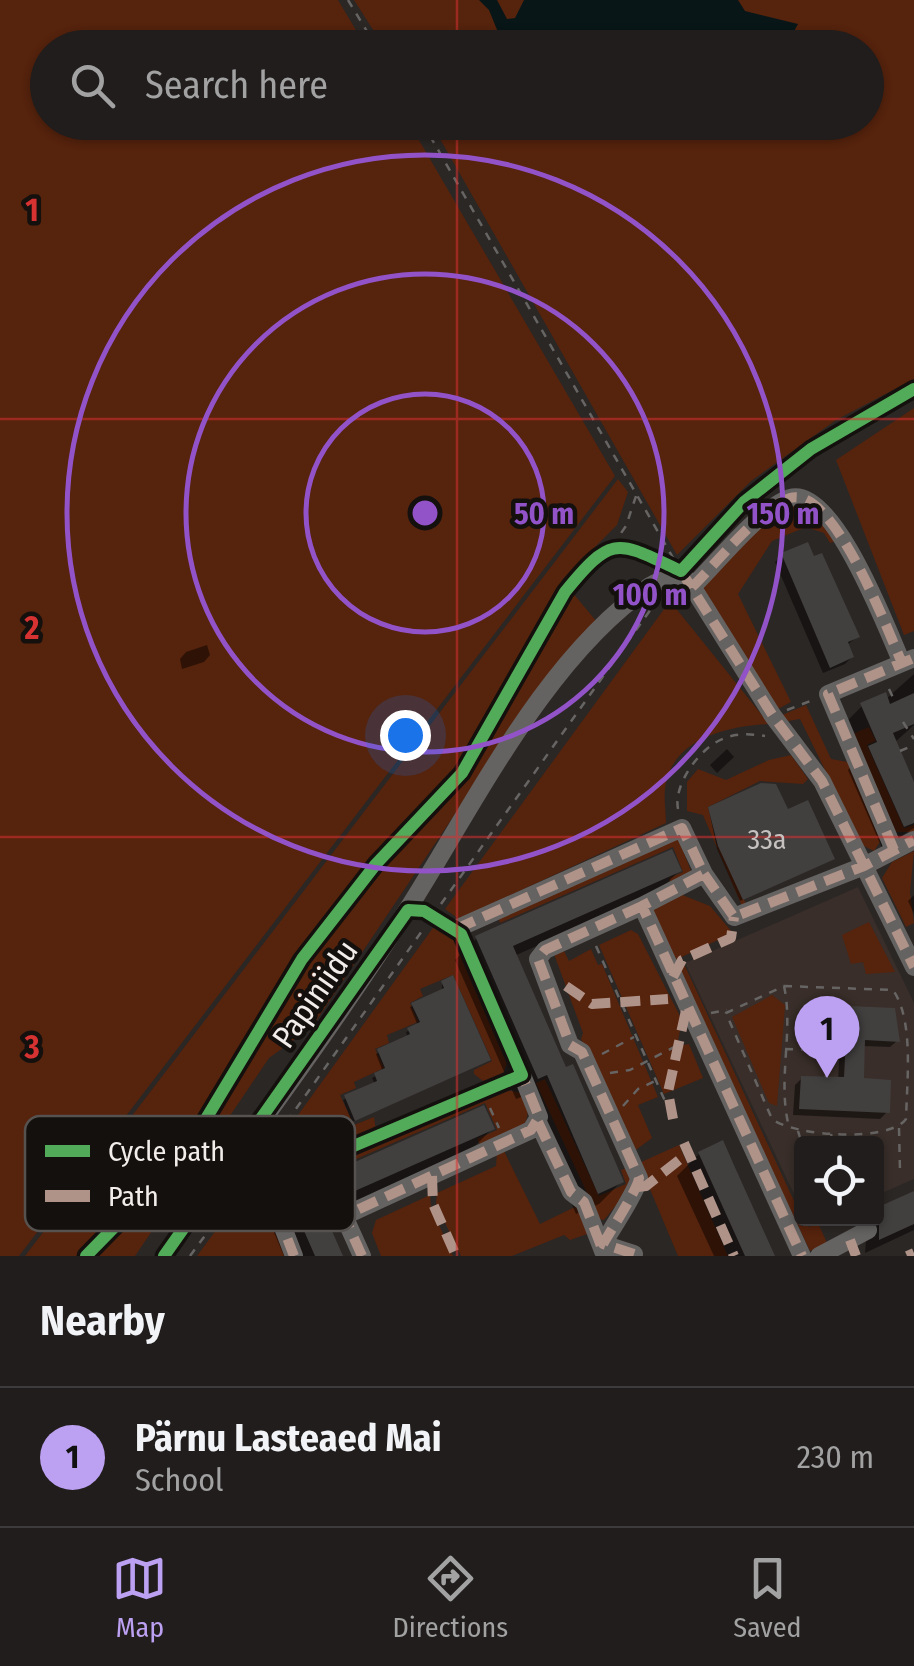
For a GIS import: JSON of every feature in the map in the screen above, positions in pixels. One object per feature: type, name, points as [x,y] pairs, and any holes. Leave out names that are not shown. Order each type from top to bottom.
[{"type":"street","points":[[692,588],[772,508],[790,498],[807,497],[818,504],[855,559],[908,660],[828,694],[894,850]]},
{"type":"street","points":[[688,564],[692,588],[774,716],[796,741],[914,967]]},
{"type":"street","name":"Papiniidu","points":[[264,1116],[408,910],[514,736],[577,656],[654,583],[675,579],[692,588]]},
{"type":"street","points":[[456,929],[682,828],[704,874],[734,917],[864,866],[914,840]]},
{"type":"street","points":[[603,1250],[622,1206],[635,1193],[639,1178],[582,1052],[570,1045],[538,958],[545,950],[704,874]]},
{"type":"street","points":[[642,906],[802,1256]]},
{"type":"street","points":[[408,910],[432,916],[456,929],[537,1106],[538,1122],[571,1192],[584,1202],[603,1250]]},
{"type":"street","points":[[355,1141],[522,1075]]},
{"type":"street","points":[[355,1211],[486,1152],[531,1130],[538,1122]]},
{"type":"street","points":[[819,1256],[868,1230]]},
{"type":"street","name":"Papiniidu","points":[[164,1256],[182,1231]]},
{"type":"street","points":[[282,1231],[294,1256]]},
{"type":"street","points":[[351,1231],[362,1256]]},
{"type":"street","points":[[603,1250],[634,1254]]},
{"type":"path","points":[[348,0],[366,30]]},
{"type":"path","points":[[432,140],[637,495],[688,564]]},
{"type":"path","points":[[599,556],[626,526],[637,495]]},
{"type":"path","points":[[612,546],[628,546]]},
{"type":"path","points":[[664,562],[688,564]]},
{"type":"path","points":[[300,1116],[432,916],[653,606]]},
{"type":"path","points":[[774,716],[828,694]]},
{"type":"path","points":[[900,750],[914,742],[903,722]]},
{"type":"path","points":[[682,828],[676,802],[685,777],[722,738],[747,734],[796,741]]},
{"type":"path","points":[[589,930],[673,1119]]},
{"type":"path","points":[[784,986],[784,1096],[790,1128]]},
{"type":"path","points":[[784,986],[893,990],[908,1018],[908,1048],[906,1119],[899,1127],[869,1134],[798,1130],[772,1119],[726,1018],[729,1010],[784,986]]},
{"type":"path","points":[[591,1072],[608,1049],[636,1036]]},
{"type":"path","points":[[826,1076],[828,1038]]},
{"type":"path","points":[[591,1072],[630,1070],[678,1045]]},
{"type":"path","points":[[785,1048],[827,1050]]},
{"type":"path","points":[[908,1048],[914,1049]]},
{"type":"path","points":[[612,1118],[638,1089],[655,1081]]},
{"type":"path","points":[[482,1091],[499,1128],[486,1152]]},
{"type":"path","points":[[906,1119],[914,1119]]},
{"type":"path","points":[[899,1127],[900,1171]]},
{"type":"path","points":[[798,1130],[800,1136]]},
{"type":"path","points":[[831,1132],[832,1136]]},
{"type":"path","points":[[190,1256],[212,1231]]},
{"type":"shaded area","points":[[0,0],[338,0],[356,30],[30,30],[30,140],[419,140],[615,476],[126,1116],[25,1116],[25,1231],[38,1231],[19,1256],[0,1256]]},
{"type":"shaded area","points":[[354,0],[914,0],[914,379],[836,420],[751,481],[677,555],[441,140],[884,140],[884,30],[373,30]]},
{"type":"shaded area","points":[[479,0],[497,0],[507,19],[515,18],[524,0],[738,0],[745,11],[798,24],[795,30],[497,30],[489,10]]},
{"type":"shaded area","points":[[914,408],[914,631],[904,635],[836,460]]},
{"type":"shaded area","points":[[618,479],[628,492],[617,525],[562,580],[597,622],[522,714],[312,1027],[269,1058],[230,1116],[132,1116]]},
{"type":"shaded area","points":[[799,501],[816,507],[836,541],[830,543],[824,533],[806,527],[772,541],[738,594],[791,702],[778,709],[697,589],[776,512]]},
{"type":"shaded area","points":[[670,601],[769,724],[722,731],[681,755],[671,767],[666,783],[666,823],[459,919],[445,909]]},
{"type":"shaded area","points":[[806,705],[831,759],[848,762],[883,837],[874,851],[862,845],[800,719],[788,721],[782,715]]},
{"type":"shaded area","points":[[869,727],[876,741],[867,745],[904,828],[914,825],[914,832],[894,832],[850,735]]},
{"type":"shaded area","points":[[791,755],[808,779],[803,784],[760,781],[708,807],[716,842],[747,906],[742,906],[703,815],[687,811],[687,782],[698,769],[726,780],[769,760]]},
{"type":"shaded area","points":[[678,838],[691,871],[671,884],[669,878],[683,872],[673,847],[500,923],[497,915]]},
{"type":"shaded area","points":[[914,851],[910,892],[914,923],[906,927],[882,878],[892,862]]},
{"type":"shaded area","points":[[858,887],[914,1003],[914,1179],[884,1192],[884,1136],[794,1136],[794,1194],[685,963]]},
{"type":"shaded area","points":[[680,894],[710,906],[733,933],[673,961],[649,912]]},
{"type":"shaded area","points":[[869,922],[895,972],[866,974],[863,962],[851,964],[842,935]]},
{"type":"shaded area","points":[[435,925],[454,938],[508,1060],[503,1074],[483,1081],[474,1074],[474,1070],[492,1061],[453,975],[420,989],[423,996],[410,1003],[418,1022],[387,1035],[389,1043],[375,1049],[384,1068],[354,1082],[356,1088],[340,1095],[350,1116],[297,1116]]},
{"type":"shaded area","points":[[631,930],[638,934],[682,1020],[677,1046],[689,1044],[703,1078],[664,1094],[599,945]]},
{"type":"shaded area","points":[[563,949],[569,961],[591,949],[598,965],[602,964],[658,1097],[638,1105],[652,1138],[633,1152],[581,1039],[583,1033],[554,954]]},
{"type":"shaded area","points":[[684,964],[794,1201],[794,1217],[676,968]]},
{"type":"shaded area","points":[[772,995],[785,1005],[777,1106],[769,1103],[732,1017]]},
{"type":"shaded area","points":[[545,1079],[599,1196],[626,1184],[621,1170],[629,1167],[635,1182],[604,1220],[599,1219],[536,1083]]},
{"type":"shaded area","points":[[507,1090],[523,1093],[527,1105],[525,1123],[519,1129],[482,1148],[477,1139],[497,1130],[485,1103],[355,1160],[355,1155]]},
{"type":"shaded area","points":[[374,1117],[376,1131],[355,1140],[355,1125]]},
{"type":"shaded area","points":[[679,1145],[728,1256],[678,1256],[639,1163]]},
{"type":"shaded area","points":[[503,1149],[540,1224],[579,1205],[590,1233],[570,1240],[564,1235],[512,1256],[461,1256],[436,1204],[437,1193],[496,1166],[497,1152]]},
{"type":"shaded area","points":[[430,1195],[431,1207],[453,1256],[381,1256],[372,1233],[376,1220]]},
{"type":"shaded area","points":[[798,1226],[819,1226],[827,1243],[810,1251]]},
{"type":"shaded area","points":[[44,1231],[152,1231],[135,1256],[25,1256]]},
{"type":"shaded area","points":[[215,1231],[274,1231],[287,1256],[197,1256]]},
{"type":"building","points":[[808,542],[814,556],[822,553],[860,637],[848,642],[854,657],[830,668],[781,553]]},
{"type":"building","points":[[886,692],[890,704],[914,693],[914,724],[893,733],[914,782],[914,823],[904,827],[868,746],[877,742],[860,703]]},
{"type":"building","points":[[761,783],[776,784],[788,809],[808,800],[835,859],[743,900],[718,846],[708,807]]},
{"type":"building","points":[[672,849],[682,871],[513,946],[566,1067],[573,1064],[624,1182],[598,1194],[547,1075],[538,1079],[475,936]]},
{"type":"building","points":[[453,975],[491,1060],[355,1121],[344,1095],[377,1081],[374,1073],[385,1068],[377,1049],[410,1034],[407,1028],[420,1022],[411,1003],[444,988],[441,981]]},
{"type":"building","points":[[804,1004],[895,1008],[900,1042],[865,1040],[864,1078],[891,1080],[890,1113],[799,1109],[801,1076],[844,1077],[846,1039],[802,1037]]},
{"type":"building","points":[[484,1105],[495,1129],[355,1191],[355,1162]]},
{"type":"building","points":[[723,1140],[775,1256],[745,1256],[698,1152]]},
{"type":"building","points":[[914,1191],[914,1224],[879,1240],[879,1226],[884,1226],[884,1204]]},
{"type":"building","points":[[304,1231],[332,1231],[343,1256],[315,1256]]},
{"type":"marked path","points":[[692,587],[765,513],[790,498],[807,500],[824,514],[856,563],[902,663]]},
{"type":"marked path","points":[[681,571],[773,716],[822,781],[914,967]]},
{"type":"marked path","points":[[894,850],[828,694],[914,658]]},
{"type":"marked path","points":[[456,929],[682,828],[704,874],[642,906],[802,1256]]},
{"type":"marked path","points":[[704,874],[734,917],[864,866],[914,840]]},
{"type":"marked path","points":[[634,1254],[603,1244],[639,1178],[582,1052],[570,1045],[538,959],[545,950],[642,906]]},
{"type":"marked path","points":[[673,977],[682,960],[731,938],[734,917]]},
{"type":"marked path","points":[[566,986],[592,1004],[668,999]]},
{"type":"marked path","points":[[673,1119],[668,1092],[687,1006]]},
{"type":"marked path","points":[[355,1211],[531,1130],[539,1117],[522,1075]]},
{"type":"marked path","points":[[538,1122],[571,1192],[584,1202],[603,1251]]},
{"type":"marked path","points":[[684,1143],[734,1256]]},
{"type":"marked path","points":[[638,1187],[646,1186],[688,1153]]},
{"type":"marked path","points":[[432,1176],[433,1204],[456,1256]]},
{"type":"marked path","points":[[284,1231],[294,1256]]},
{"type":"marked path","points":[[351,1231],[362,1256]]},
{"type":"marked path","points":[[850,1240],[856,1256]]},
{"type":"marked path","points":[[907,1256],[914,1253]]},
{"type":"cycle path","points":[[208,1116],[302,959],[376,864],[462,773],[565,592],[581,573],[594,560],[617,548],[643,553],[681,571],[744,502],[811,449],[914,389]]},
{"type":"cycle path","points":[[263,1116],[408,910],[424,911],[461,934],[522,1075],[355,1145]]},
{"type":"cycle path","points":[[86,1256],[110,1231]]},
{"type":"cycle path","points":[[164,1256],[182,1231]]},
{"type":"place","name":"Pärnu Lasteaed Mai","points":[[827,1078]]}]
